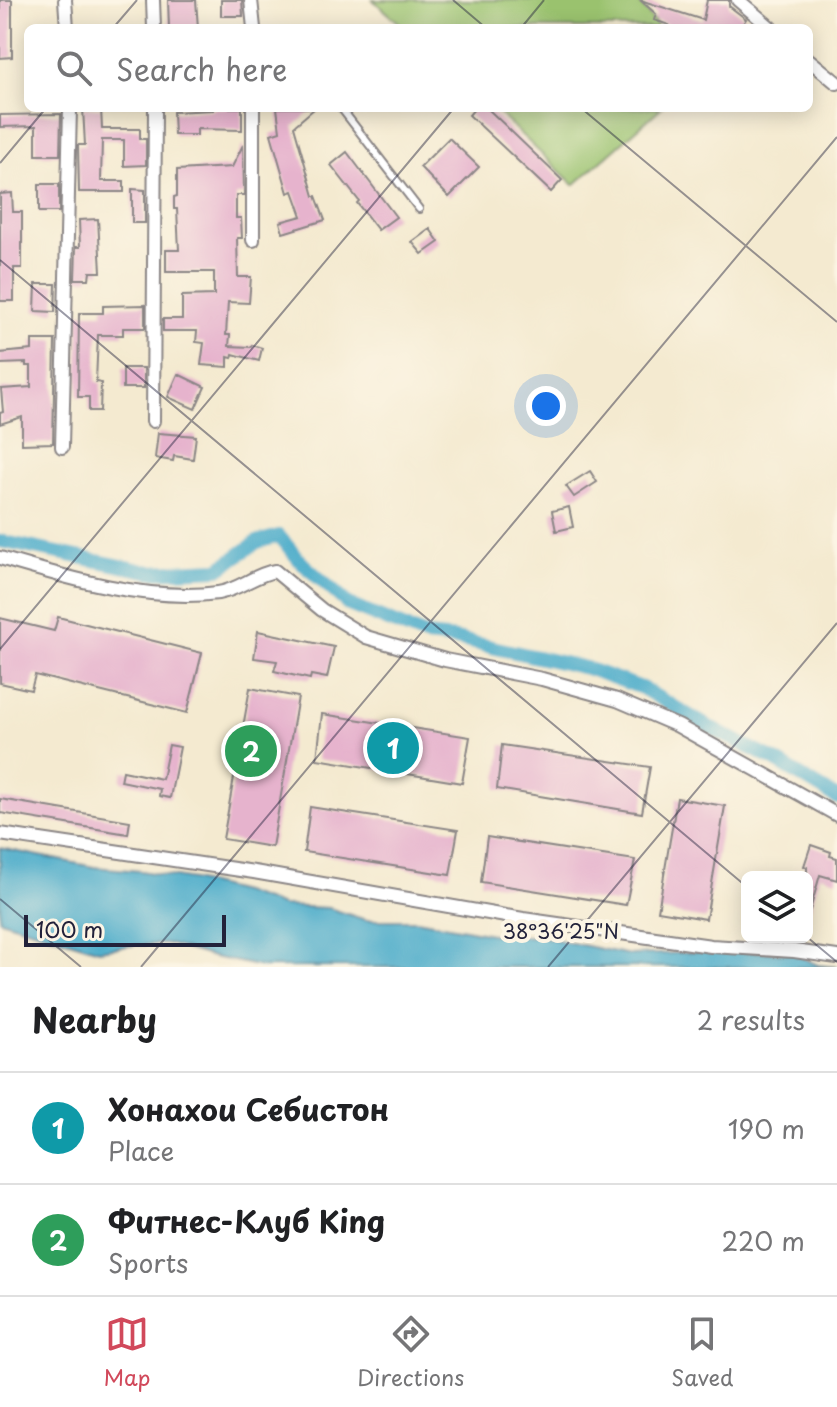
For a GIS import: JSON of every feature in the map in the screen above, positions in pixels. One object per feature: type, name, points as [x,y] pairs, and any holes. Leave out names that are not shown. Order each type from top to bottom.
[{"type":"street","points":[[65,0],[67,24]]},
{"type":"street","points":[[153,0],[154,24]]},
{"type":"street","points":[[251,0],[254,24]]},
{"type":"street","points":[[738,0],[766,24]]},
{"type":"street","points":[[813,63],[837,83]]},
{"type":"street","points":[[62,447],[70,112]]},
{"type":"street","points":[[153,421],[155,112]]},
{"type":"street","points":[[253,112],[253,240]]},
{"type":"street","points":[[0,558],[132,591],[199,594],[237,589],[265,572],[275,571],[322,610],[366,637],[445,660],[542,679],[617,700],[678,726],[837,815]]},
{"type":"street","points":[[0,834],[254,872],[523,919],[711,946],[837,957]]},
{"type":"lane","points":[[344,112],[419,209]]},
{"type":"green space","points":[[373,0],[637,0],[656,24],[400,24]]},
{"type":"green space","points":[[497,112],[656,112],[574,185]]},
{"type":"water","points":[[0,848],[94,867],[193,880],[282,906],[329,908],[366,920],[417,920],[497,935],[543,937],[630,955],[731,951],[793,953],[818,965],[837,967],[263,967],[169,944],[99,950],[0,920]]},
{"type":"building","points":[[0,0],[12,0],[12,57],[0,58]]},
{"type":"building","points":[[168,0],[196,0],[198,24],[169,24]]},
{"type":"building","points":[[221,0],[242,0],[243,16],[221,16]]},
{"type":"building","points":[[640,0],[703,20],[707,0],[729,0],[729,6],[746,19],[743,24],[666,24],[654,20],[656,14]]},
{"type":"building","points":[[83,112],[101,112],[102,129],[140,129],[140,139],[146,139],[146,165],[124,166],[124,140],[102,140],[101,181],[124,181],[124,192],[79,192],[78,145],[85,145]]},
{"type":"building","points":[[173,112],[242,112],[242,130],[197,129],[197,135],[174,135]]},
{"type":"building","points":[[278,112],[310,112],[294,126],[314,196],[325,220],[283,233],[280,222],[302,216],[293,191],[288,193],[271,134],[280,131]]},
{"type":"building","points":[[472,112],[491,112],[562,180],[551,192],[469,115]]},
{"type":"building","points":[[61,114],[60,155],[36,155],[36,126],[0,127],[0,115]]},
{"type":"building","points":[[449,138],[479,167],[449,197],[420,167]]},
{"type":"building","points":[[243,145],[244,195],[236,195],[236,218],[241,218],[242,238],[237,238],[238,277],[251,277],[249,303],[228,302],[226,335],[230,335],[229,346],[262,348],[259,361],[233,354],[232,358],[228,357],[228,367],[201,365],[204,343],[196,342],[197,331],[163,331],[163,319],[182,319],[182,296],[214,295],[214,272],[166,272],[166,250],[179,250],[177,209],[174,209],[177,170],[232,167]]},
{"type":"building","points":[[347,152],[396,217],[378,230],[331,165]]},
{"type":"building","points":[[39,184],[59,184],[59,212],[39,212]]},
{"type":"building","points":[[132,189],[145,190],[145,223],[132,223]]},
{"type":"building","points":[[12,193],[13,212],[22,212],[22,268],[14,268],[14,301],[0,301],[0,194]]},
{"type":"building","points":[[98,219],[101,272],[90,272],[89,279],[75,279],[76,247],[80,247],[79,220]]},
{"type":"building","points":[[430,229],[439,242],[422,254],[412,242]]},
{"type":"building","points":[[36,284],[56,284],[55,312],[35,311]]},
{"type":"building","points":[[145,305],[145,328],[123,328],[123,335],[98,335],[96,382],[101,383],[100,411],[89,411],[89,397],[78,397],[79,313],[103,313],[103,306]]},
{"type":"building","points":[[32,340],[55,340],[53,443],[22,444],[22,417],[0,424],[0,413],[3,412],[1,389],[31,387],[31,366],[26,366],[26,363],[0,364],[0,353],[32,350]]},
{"type":"building","points":[[123,368],[144,368],[144,388],[123,388]]},
{"type":"building","points":[[178,374],[205,387],[195,409],[168,397]]},
{"type":"building","points":[[158,433],[196,436],[193,459],[174,456],[173,461],[155,458]]},
{"type":"building","points":[[590,471],[597,482],[574,497],[566,486]]},
{"type":"building","points":[[569,507],[573,527],[556,531],[552,511]]},
{"type":"building","points":[[58,617],[202,653],[187,713],[35,675],[31,690],[0,683],[0,618],[54,631]]},
{"type":"building","points":[[258,631],[334,647],[327,678],[311,675],[310,679],[274,671],[277,661],[254,658]]},
{"type":"building","points":[[250,688],[298,697],[272,847],[223,839]]},
{"type":"building","points":[[322,714],[470,737],[462,783],[317,759]]},
{"type":"building","points":[[169,745],[180,747],[170,798],[159,796],[160,789],[121,781],[123,771],[162,779]]},
{"type":"building","points":[[502,745],[650,767],[642,813],[497,789]]},
{"type":"building","points":[[677,798],[725,806],[706,919],[658,911]]},
{"type":"building","points":[[0,799],[130,821],[128,834],[0,813]]},
{"type":"building","points":[[310,807],[458,830],[450,875],[304,852]]},
{"type":"building","points":[[487,837],[635,860],[626,905],[481,882]]},
{"type":"building","points":[[811,845],[831,852],[830,856],[837,858],[837,880],[820,875],[813,900],[813,871],[807,871],[804,866]]},
{"type":"waterway","points":[[0,541],[151,572],[219,569],[257,542],[279,536],[301,562],[349,605],[425,636],[456,639],[586,668],[642,688],[837,798]]},
{"type":"place","name":"Хонахои Себистон","points":[[393,748]]},
{"type":"place","name":"Фитнес-Клуб King","points":[[251,751]]}]
